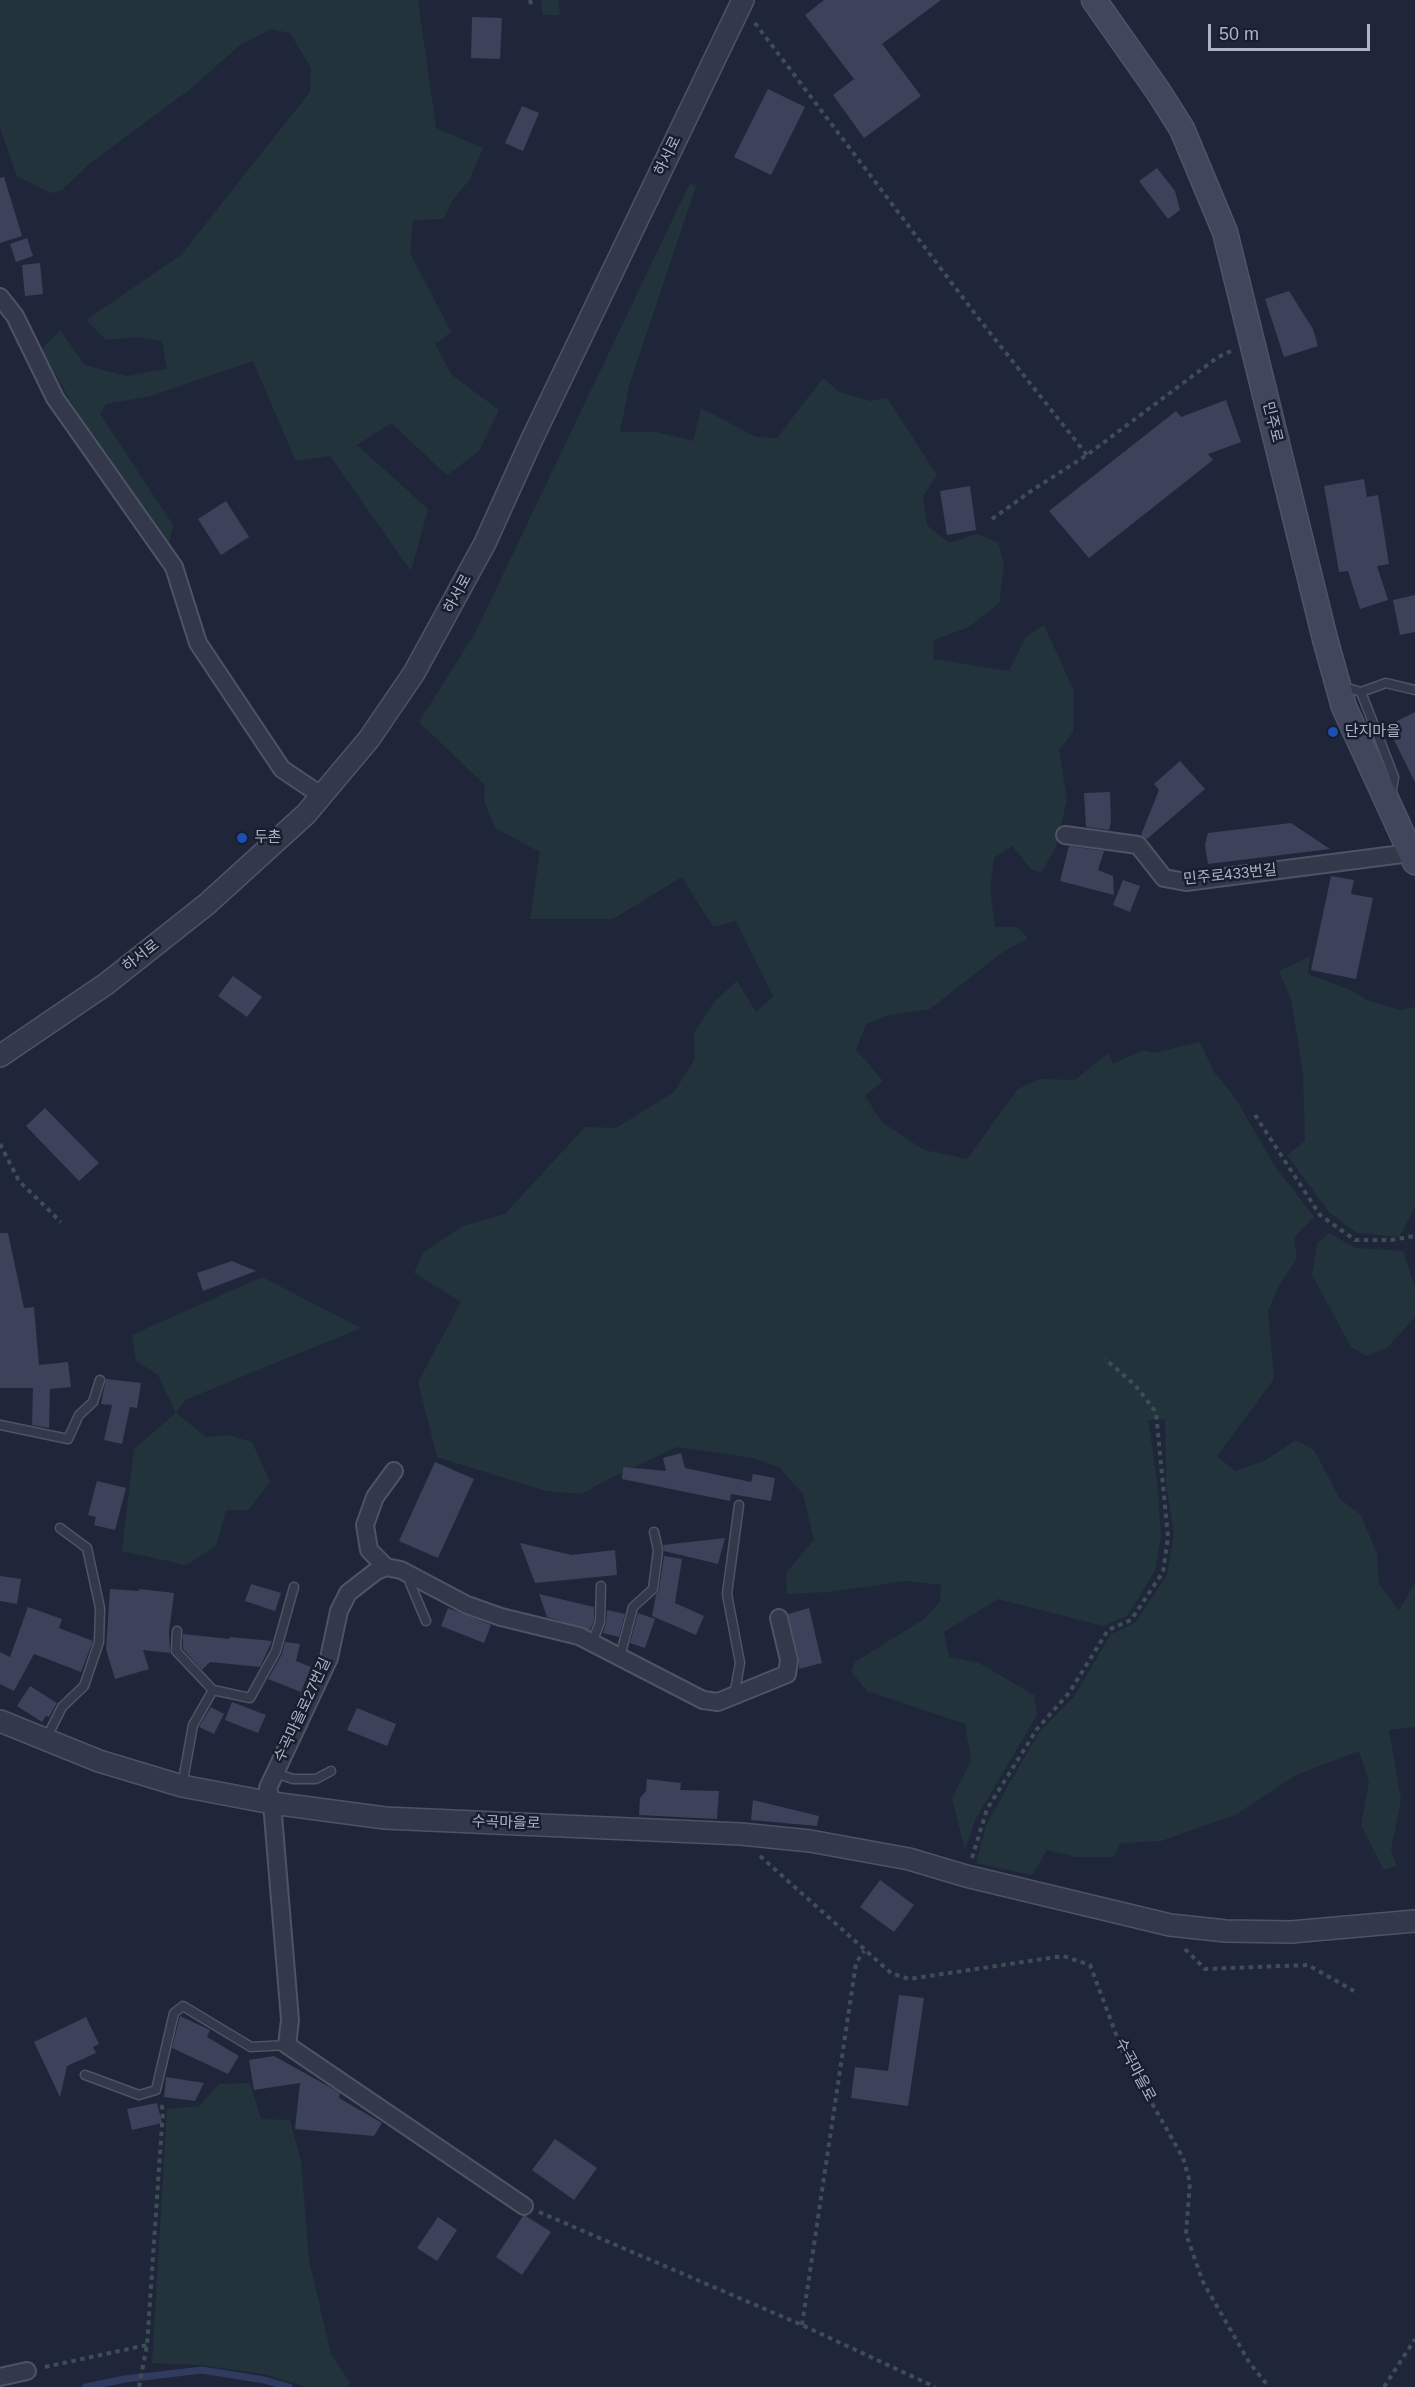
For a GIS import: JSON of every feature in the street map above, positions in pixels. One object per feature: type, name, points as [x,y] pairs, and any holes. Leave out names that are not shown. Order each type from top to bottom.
[{"type":"main road","name":"민주로","points":[[1094,0],[1182,129],[1225,232],[1338,685],[1351,725],[1413,857]]},
{"type":"street","name":"하서로","points":[[0,1056],[106,984],[207,904],[263,855],[322,796],[369,739],[414,673],[485,543],[537,428],[741,3]]},
{"type":"street","points":[[0,297],[15,316],[55,398],[174,567],[198,643],[282,769],[322,796]]},
{"type":"street","name":"민주로433번길","points":[[1065,835],[1138,845],[1164,878],[1186,882],[1413,857]]},
{"type":"street","points":[[394,1471],[375,1497],[365,1525],[369,1550],[387,1567],[413,1576],[467,1605],[501,1617],[579,1636],[703,1700],[718,1702],[787,1674],[789,1660],[779,1618]]},
{"type":"street","name":"수곡마을로27번길","points":[[272,1803],[268,1788],[329,1658],[339,1611],[348,1593],[375,1572],[387,1567]]},
{"type":"street","name":"수곡마을로","points":[[0,1721],[99,1761],[182,1786],[272,1803],[385,1818],[741,1834],[810,1841],[909,1859],[966,1876],[1170,1926],[1226,1931],[1291,1932],[1415,1921]]},
{"type":"street","points":[[272,1803],[290,2020],[287,2045],[524,2206]]},
{"type":"street","points":[[0,2377],[27,2371]]},
{"type":"lane","points":[[1338,685],[1361,692],[1386,683],[1415,690]]},
{"type":"lane","points":[[1361,692],[1394,777],[1389,807]]},
{"type":"lane","points":[[0,1425],[68,1439],[79,1415],[93,1402],[100,1380]]},
{"type":"lane","points":[[734,1697],[740,1663],[727,1594],[739,1504]]},
{"type":"lane","points":[[46,1739],[62,1707],[84,1686],[99,1642],[99,1608],[87,1548],[60,1528]]},
{"type":"lane","points":[[620,1657],[633,1607],[652,1589],[658,1550],[654,1532]]},
{"type":"lane","points":[[413,1576],[410,1583],[426,1621]]},
{"type":"lane","points":[[592,1643],[600,1622],[601,1586]]},
{"type":"lane","points":[[177,1631],[176,1651],[213,1690],[250,1698],[276,1651],[294,1587]]},
{"type":"lane","points":[[182,1786],[193,1725],[213,1690]]},
{"type":"lane","points":[[274,1773],[293,1779],[316,1779],[331,1771]]},
{"type":"lane","points":[[85,2075],[139,2095],[156,2090],[174,2013],[183,2006],[251,2047],[287,2045]]},
{"type":"path","points":[[530,0],[531,8]]},
{"type":"path","points":[[741,3],[979,319],[1087,455]]},
{"type":"path","points":[[992,519],[1087,455],[1218,357],[1253,341]]},
{"type":"path","points":[[1255,1115],[1320,1215],[1355,1239],[1392,1240],[1415,1236]]},
{"type":"path","points":[[0,1144],[19,1181],[61,1222]]},
{"type":"path","points":[[966,1876],[987,1809],[1037,1729],[1069,1693],[1108,1630],[1131,1620],[1163,1572],[1168,1537],[1156,1412],[1135,1385],[1105,1359]]},
{"type":"path","name":"수곡마을로","points":[[741,1834],[751,1849],[891,1973],[909,1978],[1063,1956],[1090,1965],[1122,2050],[1184,2158],[1190,2182],[1186,2234],[1203,2282],[1249,2362],[1269,2387]]},
{"type":"path","points":[[1170,1926],[1179,1943],[1205,1969],[1308,1965],[1354,1991]]},
{"type":"path","points":[[802,2325],[856,1963],[864,1951]]},
{"type":"path","points":[[139,2384],[147,2345],[163,2110],[156,2090]]},
{"type":"path","points":[[524,2206],[802,2325],[935,2387]]},
{"type":"path","points":[[1384,2387],[1415,2339]]},
{"type":"path","points":[[27,2371],[147,2345]]},
{"type":"shaded area","points":[[0,0],[418,0],[436,128],[483,148],[470,179],[452,201],[444,219],[413,220],[410,253],[451,332],[435,344],[452,375],[499,410],[479,451],[447,475],[391,423],[357,445],[428,509],[411,571],[330,456],[296,461],[253,361],[151,396],[106,404],[100,414],[173,525],[169,545],[79,415],[41,350],[60,330],[85,365],[126,376],[167,369],[162,341],[138,337],[106,340],[86,320],[181,255],[310,92],[311,68],[290,33],[271,29],[239,46],[189,90],[89,164],[62,190],[50,193],[17,176],[0,128]]},
{"type":"shaded area","points":[[541,0],[558,0],[560,15],[543,15]]},
{"type":"shaded area","points":[[690,183],[696,186],[629,386],[620,432],[656,432],[693,441],[701,408],[756,437],[777,438],[823,378],[839,392],[870,401],[887,398],[937,475],[923,496],[927,525],[949,543],[977,534],[998,542],[1004,566],[999,603],[969,627],[934,640],[933,659],[1009,671],[1026,637],[1044,625],[1074,691],[1073,732],[1059,750],[1067,800],[1056,847],[1041,873],[1031,869],[1012,846],[994,858],[990,888],[995,927],[1017,927],[1028,938],[1000,954],[930,1009],[885,1016],[866,1024],[856,1050],[883,1081],[865,1096],[882,1122],[924,1150],[967,1159],[1018,1089],[1040,1079],[1075,1080],[1108,1053],[1113,1064],[1143,1050],[1154,1053],[1200,1042],[1214,1072],[1236,1099],[1274,1165],[1314,1217],[1294,1238],[1297,1258],[1280,1284],[1268,1311],[1274,1379],[1217,1456],[1235,1471],[1264,1461],[1296,1440],[1314,1450],[1340,1499],[1361,1515],[1377,1554],[1379,1584],[1399,1610],[1415,1583],[1415,1727],[1389,1730],[1401,1799],[1391,1850],[1397,1866],[1384,1870],[1361,1825],[1369,1782],[1359,1751],[1296,1775],[1235,1815],[1161,1841],[1121,1843],[1113,1857],[1076,1857],[1047,1850],[1032,1875],[976,1863],[987,1823],[1039,1732],[1074,1697],[1111,1634],[1135,1623],[1167,1575],[1174,1534],[1166,1483],[1165,1419],[1148,1420],[1157,1480],[1161,1537],[1155,1571],[1127,1616],[1103,1626],[998,1599],[944,1632],[949,1657],[979,1663],[1034,1695],[1037,1715],[976,1818],[965,1850],[952,1798],[971,1761],[965,1724],[867,1691],[851,1671],[855,1662],[924,1619],[940,1602],[941,1585],[906,1581],[829,1592],[787,1594],[786,1573],[814,1540],[803,1494],[780,1468],[753,1458],[677,1447],[610,1478],[582,1494],[546,1491],[437,1457],[418,1382],[461,1302],[414,1273],[424,1252],[463,1226],[505,1214],[585,1127],[616,1128],[674,1092],[695,1059],[694,1033],[714,1002],[737,981],[756,1012],[773,996],[736,921],[713,927],[682,877],[613,919],[530,919],[540,852],[495,828],[484,801],[485,785],[419,722],[475,633]]},
{"type":"shaded area","points":[[1310,956],[1308,974],[1353,991],[1366,1000],[1400,1010],[1415,1007],[1415,1207],[1399,1237],[1357,1233],[1329,1212],[1287,1155],[1305,1141],[1303,1073],[1291,999],[1279,971]]},
{"type":"shaded area","points":[[1329,1233],[1355,1248],[1403,1251],[1415,1288],[1415,1317],[1388,1347],[1367,1356],[1351,1347],[1312,1275],[1317,1244]]},
{"type":"shaded area","points":[[262,1277],[361,1328],[185,1400],[176,1413],[158,1375],[136,1361],[132,1335]]},
{"type":"shaded area","points":[[176,1413],[206,1437],[228,1435],[252,1442],[270,1482],[248,1510],[226,1510],[216,1546],[186,1565],[122,1551],[134,1449]]},
{"type":"shaded area","points":[[250,2083],[261,2119],[290,2120],[301,2162],[309,2260],[331,2354],[350,2383],[348,2387],[306,2387],[264,2374],[201,2365],[152,2363],[167,2109],[199,2106],[219,2084]]},
{"type":"building","points":[[824,0],[941,0],[882,44],[921,96],[864,138],[833,95],[854,79],[805,15]]},
{"type":"building","points":[[472,17],[502,18],[500,59],[471,58]]},
{"type":"building","points":[[768,89],[805,107],[771,175],[734,157]]},
{"type":"building","points":[[522,106],[539,113],[523,151],[505,143]]},
{"type":"building","points":[[1157,168],[1175,191],[1180,210],[1168,219],[1139,181]]},
{"type":"building","points":[[4,177],[22,236],[0,243],[0,178]]},
{"type":"building","points":[[27,238],[33,256],[16,262],[10,244]]},
{"type":"building","points":[[40,263],[43,294],[25,296],[22,265]]},
{"type":"building","points":[[1289,291],[1313,329],[1318,346],[1284,357],[1265,299]]},
{"type":"building","points":[[1226,400],[1241,442],[1208,454],[1213,460],[1089,558],[1049,511],[1176,411],[1181,417]]},
{"type":"building","points":[[1364,479],[1367,497],[1378,495],[1389,564],[1377,566],[1388,600],[1360,609],[1348,571],[1339,572],[1324,486]]},
{"type":"building","points":[[970,486],[976,530],[947,535],[940,491]]},
{"type":"building","points":[[226,501],[249,537],[221,555],[198,519]]},
{"type":"building","points":[[1415,595],[1415,632],[1400,635],[1393,600]]},
{"type":"building","points":[[1415,712],[1415,782],[1387,726]]},
{"type":"building","points":[[1180,761],[1205,789],[1147,839],[1141,835],[1159,790],[1154,784]]},
{"type":"building","points":[[1110,792],[1109,830],[1086,827],[1084,793]]},
{"type":"building","points":[[1291,823],[1330,849],[1208,864],[1205,845],[1208,833]]},
{"type":"building","points":[[1069,846],[1104,851],[1098,870],[1113,876],[1114,895],[1060,881]]},
{"type":"building","points":[[1331,876],[1354,880],[1351,894],[1373,898],[1356,979],[1311,970]]},
{"type":"building","points":[[1123,880],[1140,886],[1130,912],[1113,905]]},
{"type":"building","points":[[233,976],[262,997],[247,1017],[218,996]]},
{"type":"building","points":[[45,1108],[99,1163],[79,1181],[26,1126]]},
{"type":"building","points":[[0,1233],[8,1233],[24,1308],[34,1307],[39,1365],[68,1362],[71,1387],[50,1389],[49,1428],[32,1425],[33,1388],[0,1388]]},
{"type":"building","points":[[232,1261],[256,1271],[203,1291],[197,1273]]},
{"type":"building","points":[[106,1379],[141,1383],[137,1408],[130,1407],[122,1444],[104,1440],[112,1405],[101,1404]]},
{"type":"building","points":[[681,1453],[685,1468],[751,1482],[753,1474],[775,1478],[771,1501],[731,1494],[730,1501],[622,1479],[623,1467],[666,1471],[663,1458]]},
{"type":"building","points":[[435,1462],[474,1479],[438,1558],[399,1541]]},
{"type":"building","points":[[97,1481],[126,1488],[115,1530],[94,1525],[96,1517],[88,1515]]},
{"type":"building","points":[[725,1538],[718,1564],[664,1551],[663,1545]]},
{"type":"building","points":[[520,1543],[572,1555],[615,1550],[617,1575],[535,1583]]},
{"type":"building","points":[[664,1556],[682,1559],[675,1603],[704,1616],[696,1635],[652,1616]]},
{"type":"building","points":[[0,1576],[21,1579],[17,1604],[0,1601]]},
{"type":"building","points":[[251,1584],[281,1593],[275,1611],[245,1601]]},
{"type":"building","points":[[110,1589],[139,1591],[139,1589],[174,1593],[169,1632],[170,1653],[143,1650],[149,1669],[115,1679],[106,1649]]},
{"type":"building","points":[[539,1594],[594,1607],[594,1621],[590,1630],[547,1617]]},
{"type":"building","points":[[28,1607],[62,1619],[59,1628],[93,1641],[81,1672],[34,1654],[14,1691],[0,1684],[0,1652],[10,1657]]},
{"type":"building","points":[[448,1608],[491,1625],[484,1643],[441,1626]]},
{"type":"building","points":[[809,1608],[822,1663],[799,1669],[799,1658],[788,1614]]},
{"type":"building","points":[[607,1610],[625,1614],[619,1637],[603,1633]]},
{"type":"building","points":[[638,1613],[655,1619],[645,1648],[630,1643]]},
{"type":"building","points":[[183,1634],[272,1641],[260,1667],[210,1662],[202,1670],[183,1649]]},
{"type":"building","points":[[285,1642],[300,1644],[296,1661],[311,1667],[301,1692],[268,1679],[282,1654]]},
{"type":"building","points":[[30,1686],[57,1703],[49,1717],[46,1716],[42,1722],[17,1706]]},
{"type":"building","points":[[232,1702],[266,1715],[258,1733],[225,1720]]},
{"type":"building","points":[[211,1707],[224,1714],[214,1734],[199,1727]]},
{"type":"building","points":[[357,1708],[396,1724],[387,1746],[347,1730]]},
{"type":"building","points":[[647,1779],[681,1783],[680,1790],[719,1791],[717,1819],[639,1815],[640,1798],[646,1791]]},
{"type":"building","points":[[753,1800],[819,1816],[817,1826],[751,1820]]},
{"type":"building","points":[[880,1880],[914,1905],[894,1932],[860,1907]]},
{"type":"building","points":[[899,1995],[924,1998],[908,2106],[851,2098],[855,2067],[888,2071]]},
{"type":"building","points":[[180,2016],[210,2030],[207,2037],[239,2056],[228,2074],[172,2048]]},
{"type":"building","points":[[86,2017],[99,2044],[93,2047],[96,2053],[67,2066],[60,2097],[34,2042]]},
{"type":"building","points":[[274,2056],[340,2093],[339,2098],[382,2123],[374,2136],[295,2129],[300,2083],[254,2090],[249,2060]]},
{"type":"building","points":[[166,2077],[204,2083],[195,2101],[164,2097]]},
{"type":"building","points":[[157,2103],[162,2123],[132,2130],[127,2109]]},
{"type":"building","points":[[555,2139],[597,2168],[574,2200],[532,2170]]},
{"type":"building","points":[[523,2216],[551,2232],[522,2275],[496,2257]]},
{"type":"building","points":[[438,2217],[457,2230],[437,2261],[417,2248]]},
{"type":"waterway","points":[[86,2387],[125,2379],[202,2370],[264,2380],[289,2387]]},
{"type":"place","name":"단지마을","points":[[1333,732]]},
{"type":"place","name":"두촌","points":[[242,838]]}]
